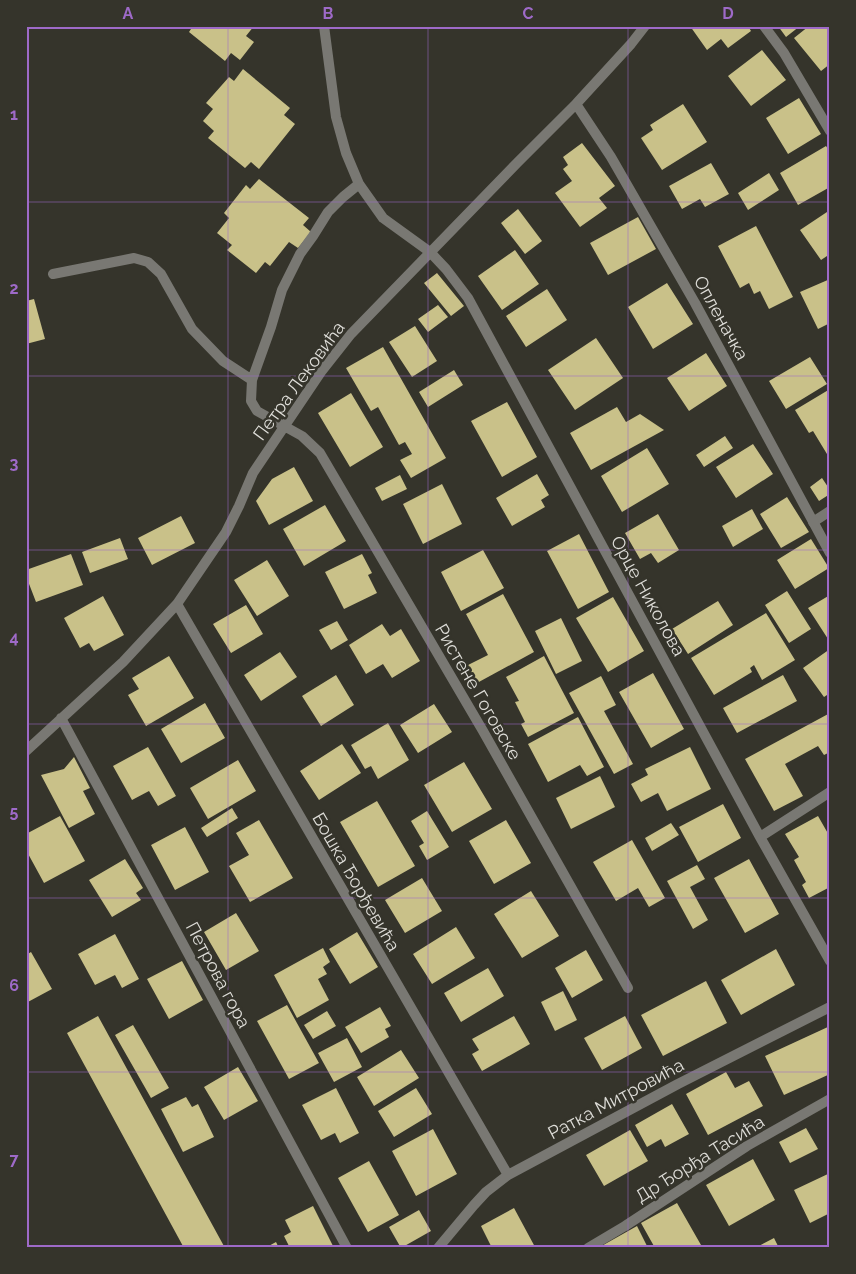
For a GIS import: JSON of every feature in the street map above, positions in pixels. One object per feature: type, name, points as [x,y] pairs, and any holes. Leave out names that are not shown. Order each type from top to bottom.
[{"type":"street","name":"Орце Николова","points":[[324,26],[336,117],[346,153],[359,184],[383,218],[430,252],[468,298],[760,837],[830,961]]},
{"type":"street","name":"Петра Лековића","points":[[26,751],[123,662],[177,604],[226,532],[240,506],[253,473],[321,372],[351,334],[576,104],[645,26]]},
{"type":"street","points":[[764,26],[784,53],[830,131]]},
{"type":"street","name":"Опленачка","points":[[576,104],[611,157],[695,304],[830,553]]},
{"type":"street","points":[[53,274],[134,258],[148,262],[161,274],[192,329],[223,361],[252,380],[262,355],[282,290],[300,254],[328,212],[359,184]]},
{"type":"street","name":"Ристене Гоговске","points":[[252,380],[251,401],[257,411],[302,436],[320,453],[482,731],[628,988]]},
{"type":"street","points":[[813,522],[830,511]]},
{"type":"street","name":"Бошка Ђорђевића","points":[[177,604],[508,1175]]},
{"type":"street","name":"Петрова гора","points":[[61,718],[347,1248]]},
{"type":"street","points":[[760,837],[830,792]]},
{"type":"street","name":"Ратка Митровића","points":[[438,1248],[474,1204],[508,1175],[678,1084],[830,1007]]},
{"type":"street","name":"Др Ђорђа Тасића","points":[[588,1248],[747,1146],[830,1099]]},
{"type":"building","points":[[193,26],[254,26],[246,36],[254,42],[240,60],[231,53],[225,61],[189,32]]},
{"type":"building","points":[[690,26],[748,26],[751,31],[728,48],[721,39],[707,50]]},
{"type":"building","points":[[778,26],[800,26],[786,37]]},
{"type":"building","points":[[809,26],[827,26],[830,30],[830,64],[821,71],[794,38]]},
{"type":"building","points":[[762,50],[786,80],[751,106],[728,76]]},
{"type":"building","points":[[243,69],[290,108],[284,115],[295,124],[259,169],[251,162],[245,168],[208,138],[214,131],[203,121],[213,109],[206,103],[229,77],[234,81]]},
{"type":"building","points":[[799,98],[821,134],[788,154],[766,118]]},
{"type":"building","points":[[683,104],[707,142],[662,170],[641,138],[653,130],[650,125]]},
{"type":"building","points":[[582,143],[615,186],[599,198],[607,208],[580,227],[555,193],[572,181],[563,169],[568,165],[563,157]]},
{"type":"building","points":[[826,146],[830,152],[830,187],[798,205],[780,173]]},
{"type":"building","points":[[711,163],[729,194],[705,207],[700,199],[682,209],[669,186]]},
{"type":"building","points":[[769,173],[779,190],[748,210],[738,193]]},
{"type":"building","points":[[259,179],[309,218],[303,225],[311,232],[298,248],[289,242],[270,266],[265,262],[256,273],[227,250],[232,245],[217,233],[229,218],[224,213],[246,185],[250,189]]},
{"type":"building","points":[[518,209],[542,241],[525,254],[501,223]]},
{"type":"building","points":[[830,210],[830,254],[821,260],[800,230]]},
{"type":"building","points":[[638,217],[656,249],[608,275],[590,243]]},
{"type":"building","points":[[756,226],[793,297],[769,309],[760,291],[754,294],[749,283],[740,288],[718,246]]},
{"type":"building","points":[[515,250],[539,284],[502,310],[478,276]]},
{"type":"building","points":[[437,273],[464,306],[451,316],[424,283]]},
{"type":"building","points":[[830,279],[830,323],[818,329],[800,292]]},
{"type":"building","points":[[667,283],[693,324],[653,349],[628,307]]},
{"type":"building","points":[[547,289],[567,320],[526,347],[506,316]]},
{"type":"building","points":[[34,299],[45,339],[26,344],[26,301]]},
{"type":"building","points":[[438,305],[448,317],[428,332],[418,319]]},
{"type":"building","points":[[415,326],[437,361],[412,377],[389,342]]},
{"type":"building","points":[[596,338],[623,378],[575,410],[548,370]]},
{"type":"building","points":[[383,347],[446,458],[411,478],[400,460],[412,454],[405,442],[399,445],[378,407],[371,411],[346,368]]},
{"type":"building","points":[[706,353],[727,386],[689,411],[667,378]]},
{"type":"building","points":[[810,357],[827,384],[786,409],[769,381]]},
{"type":"building","points":[[454,370],[463,385],[428,407],[419,392]]},
{"type":"building","points":[[830,389],[830,459],[813,431],[809,433],[795,410]]},
{"type":"building","points":[[351,393],[383,447],[350,467],[318,413]]},
{"type":"building","points":[[507,402],[537,457],[502,477],[471,421]]},
{"type":"building","points":[[617,407],[626,422],[640,414],[664,430],[591,470],[570,433]]},
{"type":"building","points":[[725,436],[733,448],[704,467],[696,455]]},
{"type":"building","points":[[753,444],[773,474],[736,498],[716,467]]},
{"type":"building","points":[[647,448],[669,484],[622,512],[601,476]]},
{"type":"building","points":[[294,467],[313,501],[269,525],[256,501],[272,479]]},
{"type":"building","points":[[537,474],[549,495],[541,500],[545,507],[512,526],[496,498]]},
{"type":"building","points":[[400,475],[407,489],[382,501],[375,488]]},
{"type":"building","points":[[822,478],[830,490],[830,494],[819,501],[810,487]]},
{"type":"building","points":[[442,484],[462,524],[423,544],[403,504]]},
{"type":"building","points":[[787,497],[809,532],[781,548],[760,514]]},
{"type":"building","points":[[325,505],[346,541],[304,566],[283,529]]},
{"type":"building","points":[[752,509],[763,529],[733,547],[722,526]]},
{"type":"building","points":[[658,514],[679,550],[658,563],[651,553],[640,559],[625,533]]},
{"type":"building","points":[[181,516],[195,543],[152,565],[138,538]]},
{"type":"building","points":[[579,534],[609,592],[578,609],[547,551]]},
{"type":"building","points":[[120,538],[128,559],[90,573],[82,552]]},
{"type":"building","points":[[811,539],[829,568],[795,589],[777,560]]},
{"type":"building","points":[[483,550],[504,588],[461,611],[441,572]]},
{"type":"building","points":[[71,554],[83,585],[36,602],[26,576],[26,570]]},
{"type":"building","points":[[362,554],[372,573],[368,575],[377,593],[344,609],[325,572]]},
{"type":"building","points":[[267,560],[289,596],[257,616],[234,580]]},
{"type":"building","points":[[787,591],[811,629],[789,643],[765,605]]},
{"type":"building","points":[[503,594],[534,652],[477,683],[468,665],[488,655],[466,614]]},
{"type":"building","points":[[830,595],[830,638],[828,639],[808,608]]},
{"type":"building","points":[[103,596],[124,635],[94,651],[89,643],[80,648],[64,618]]},
{"type":"building","points":[[613,597],[644,651],[608,672],[576,618]]},
{"type":"building","points":[[718,601],[733,625],[688,654],[672,629]]},
{"type":"building","points":[[246,605],[263,634],[231,653],[213,624]]},
{"type":"building","points":[[766,613],[795,660],[762,680],[754,665],[750,668],[752,672],[714,695],[691,658]]},
{"type":"building","points":[[561,618],[582,661],[556,674],[535,631]]},
{"type":"building","points":[[337,621],[348,640],[331,650],[319,630]]},
{"type":"building","points":[[382,624],[390,636],[401,629],[420,661],[392,678],[383,664],[366,674],[349,645]]},
{"type":"building","points":[[830,649],[830,693],[824,697],[803,668]]},
{"type":"building","points":[[280,652],[297,677],[261,701],[244,675]]},
{"type":"building","points":[[169,656],[194,698],[146,726],[128,695],[139,689],[132,678]]},
{"type":"building","points":[[544,656],[574,713],[528,737],[521,724],[525,722],[515,702],[519,701],[506,677]]},
{"type":"building","points":[[653,673],[684,729],[651,748],[619,692]]},
{"type":"building","points":[[336,675],[354,705],[321,726],[302,696]]},
{"type":"building","points":[[783,675],[797,701],[737,733],[723,708]]},
{"type":"building","points":[[601,676],[616,705],[604,711],[633,764],[614,774],[569,693]]},
{"type":"building","points":[[205,703],[225,738],[181,763],[161,729]]},
{"type":"building","points":[[434,704],[452,732],[418,753],[400,725]]},
{"type":"building","points":[[830,713],[830,752],[824,755],[818,746],[785,764],[803,796],[774,811],[745,759]]},
{"type":"building","points":[[578,717],[604,767],[587,776],[580,765],[548,782],[528,744]]},
{"type":"building","points":[[388,723],[409,760],[378,779],[371,766],[365,769],[351,745]]},
{"type":"building","points":[[342,744],[361,773],[319,800],[300,771]]},
{"type":"building","points":[[148,747],[176,796],[158,806],[149,791],[132,800],[113,766]]},
{"type":"building","points":[[690,747],[711,789],[667,811],[658,793],[641,802],[631,784],[648,775],[645,769]]},
{"type":"building","points":[[74,757],[90,788],[83,791],[95,814],[69,828],[41,775],[64,769]]},
{"type":"building","points":[[238,760],[256,791],[208,819],[190,788]]},
{"type":"building","points":[[464,762],[492,809],[452,832],[424,785]]},
{"type":"building","points":[[600,776],[615,807],[571,829],[556,798]]},
{"type":"building","points":[[377,801],[415,866],[378,887],[340,822]]},
{"type":"building","points":[[723,804],[741,838],[698,862],[679,827]]},
{"type":"building","points":[[232,808],[238,818],[207,837],[201,828]]},
{"type":"building","points":[[427,811],[449,847],[427,860],[419,846],[424,843],[411,821]]},
{"type":"building","points":[[60,816],[85,861],[44,883],[26,850],[26,834]]},
{"type":"building","points":[[818,816],[830,837],[830,887],[809,898],[802,885],[806,882],[794,860],[799,857],[785,834]]},
{"type":"building","points":[[259,820],[293,878],[250,902],[229,866],[249,855],[236,833]]},
{"type":"building","points":[[506,820],[531,863],[494,884],[469,841]]},
{"type":"building","points":[[671,823],[679,835],[652,851],[645,838]]},
{"type":"building","points":[[185,827],[209,872],[175,890],[151,845]]},
{"type":"building","points":[[632,840],[665,898],[649,907],[638,888],[616,901],[593,862]]},
{"type":"building","points":[[125,859],[143,888],[136,893],[141,900],[112,917],[89,880]]},
{"type":"building","points":[[749,859],[779,914],[745,933],[714,878]]},
{"type":"building","points":[[697,865],[705,879],[690,887],[708,920],[693,929],[667,881]]},
{"type":"building","points":[[422,878],[442,911],[405,933],[385,900]]},
{"type":"building","points":[[531,891],[559,936],[522,958],[494,914]]},
{"type":"building","points":[[236,913],[259,951],[226,970],[204,932]]},
{"type":"building","points":[[456,927],[475,958],[432,984],[413,954]]},
{"type":"building","points":[[357,932],[378,967],[350,984],[329,949]]},
{"type":"building","points":[[115,934],[139,979],[122,988],[115,975],[95,985],[78,954]]},
{"type":"building","points":[[323,948],[330,962],[323,967],[327,974],[318,979],[329,1000],[297,1018],[274,975]]},
{"type":"building","points":[[776,949],[795,985],[741,1015],[721,980]]},
{"type":"building","points":[[586,950],[603,980],[572,998],[555,968]]},
{"type":"building","points":[[31,952],[52,989],[26,1003],[26,955]]},
{"type":"building","points":[[182,961],[203,1000],[169,1019],[147,979]]},
{"type":"building","points":[[488,968],[504,996],[461,1022],[444,993]]},
{"type":"building","points":[[706,981],[727,1023],[663,1056],[641,1015]]},
{"type":"building","points":[[563,991],[577,1020],[555,1031],[541,1002]]},
{"type":"building","points":[[287,1005],[319,1063],[289,1079],[257,1021]]},
{"type":"building","points":[[380,1007],[391,1026],[385,1029],[389,1037],[361,1053],[345,1027]]},
{"type":"building","points":[[327,1011],[336,1026],[313,1039],[304,1025]]},
{"type":"building","points":[[98,1016],[225,1248],[184,1248],[67,1033]]},
{"type":"building","points":[[514,1016],[530,1044],[482,1071],[472,1054],[479,1050],[472,1039]]},
{"type":"building","points":[[625,1016],[642,1048],[602,1070],[584,1038]]},
{"type":"building","points":[[133,1025],[169,1088],[151,1098],[115,1035]]},
{"type":"building","points":[[830,1026],[830,1074],[784,1095],[765,1056]]},
{"type":"building","points":[[347,1038],[362,1067],[334,1082],[318,1053]]},
{"type":"building","points":[[401,1050],[419,1078],[374,1106],[357,1077]]},
{"type":"building","points":[[238,1067],[258,1101],[224,1120],[204,1087]]},
{"type":"building","points":[[726,1072],[735,1088],[749,1081],[763,1106],[708,1135],[686,1094]]},
{"type":"building","points":[[336,1088],[359,1133],[340,1143],[335,1133],[321,1140],[302,1105]]},
{"type":"building","points":[[416,1088],[432,1114],[394,1137],[378,1111]]},
{"type":"building","points":[[186,1097],[192,1107],[198,1104],[214,1137],[183,1152],[161,1109]]},
{"type":"building","points":[[672,1104],[689,1134],[665,1147],[661,1139],[647,1147],[635,1125]]},
{"type":"building","points":[[806,1128],[818,1149],[790,1163],[779,1142]]},
{"type":"building","points":[[433,1129],[457,1174],[416,1196],[392,1151]]},
{"type":"building","points":[[630,1130],[648,1161],[604,1186],[586,1155]]},
{"type":"building","points":[[753,1159],[775,1200],[729,1226],[706,1185]]},
{"type":"building","points":[[369,1161],[399,1215],[368,1232],[338,1178]]},
{"type":"building","points":[[830,1173],[830,1213],[810,1223],[794,1190]]},
{"type":"building","points":[[677,1203],[701,1245],[696,1248],[655,1248],[641,1223]]},
{"type":"building","points":[[313,1206],[334,1248],[290,1248],[284,1236],[291,1232],[285,1220]]},
{"type":"building","points":[[514,1208],[535,1247],[492,1248],[481,1226]]},
{"type":"building","points":[[419,1210],[431,1231],[401,1248],[389,1227]]},
{"type":"building","points":[[637,1226],[648,1248],[598,1248]]},
{"type":"building","points":[[774,1238],[779,1248],[755,1248]]},
{"type":"building","points":[[276,1242],[279,1248],[265,1248]]}]
